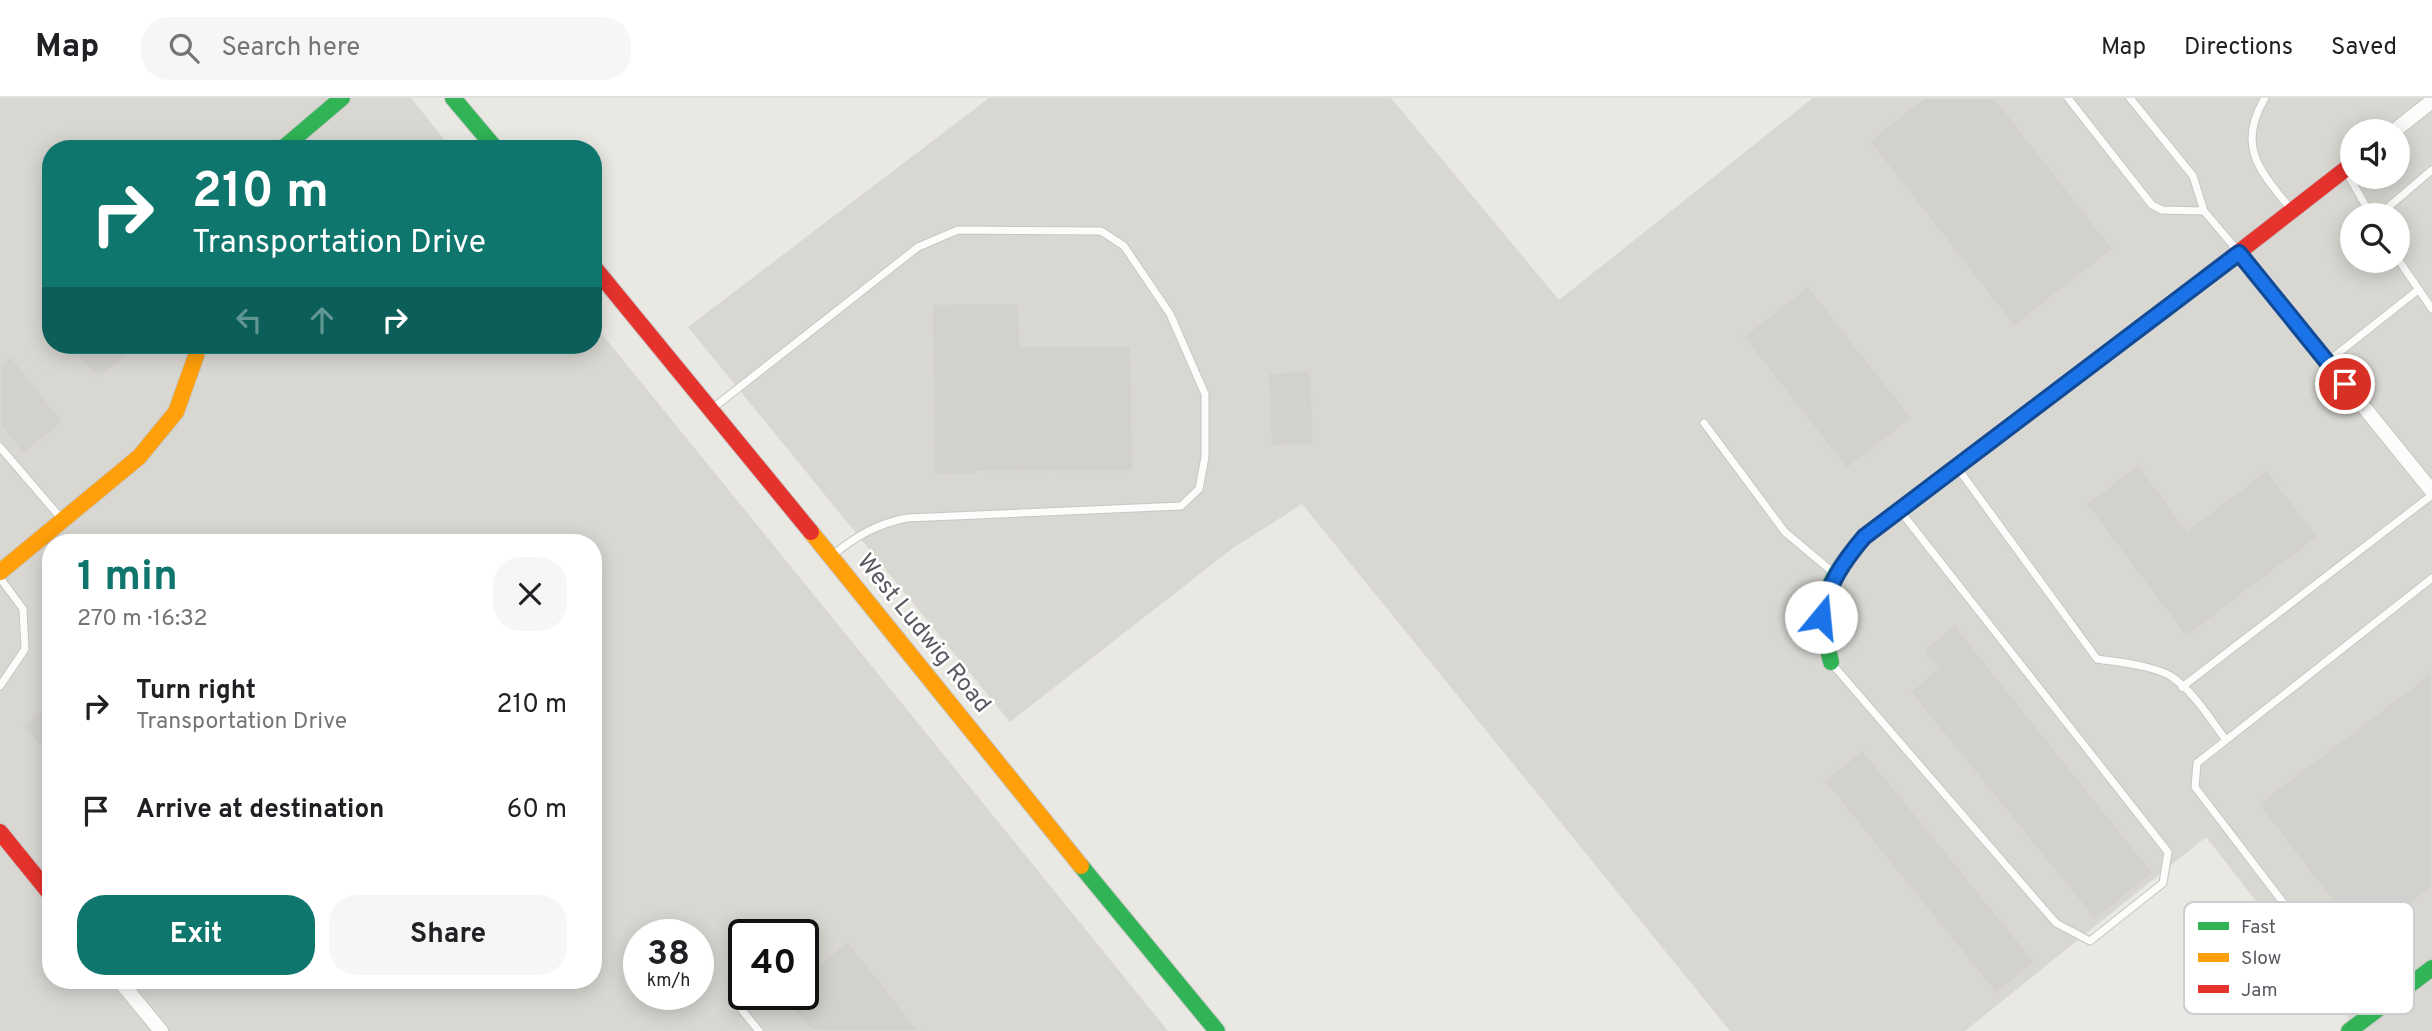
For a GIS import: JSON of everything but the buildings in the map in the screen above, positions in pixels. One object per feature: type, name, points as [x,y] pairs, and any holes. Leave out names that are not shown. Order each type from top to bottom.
[{"type":"street","points":[[293,140],[342,98]]},
{"type":"street","points":[[453,98],[488,140]]},
{"type":"street","points":[[2409,119],[2432,101]]},
{"type":"street","points":[[1831,662],[1821,617],[1825,598],[1835,574],[1864,537],[2340,174]]},
{"type":"street","points":[[2239,253],[2432,493]]},
{"type":"street","name":"West Ludwig Road","points":[[602,277],[713,409],[1217,1031]]},
{"type":"street","points":[[46,534],[139,457],[176,412],[196,354]]},
{"type":"street","points":[[0,572],[42,537]]},
{"type":"street","points":[[0,832],[42,884]]},
{"type":"street","points":[[2414,982],[2432,968]]},
{"type":"street","points":[[126,989],[160,1031]]},
{"type":"street","points":[[2349,1031],[2370,1015]]},
{"type":"lane","points":[[2068,98],[2152,205],[2162,210],[2204,211]]},
{"type":"lane","points":[[2130,98],[2193,176],[2204,211],[2239,253]]},
{"type":"lane","points":[[2265,98],[2256,112],[2253,151],[2260,170],[2293,211]]},
{"type":"lane","points":[[2393,203],[2432,170]]},
{"type":"lane","points":[[713,409],[918,247],[958,230],[1101,231],[1124,246],[1170,314],[1205,394],[1205,457],[1199,489],[1181,506],[907,518],[882,523],[831,556]]},
{"type":"lane","points":[[2407,273],[2432,309]]},
{"type":"lane","points":[[2327,362],[2418,290]]},
{"type":"lane","points":[[1704,423],[1785,532],[1835,574]]},
{"type":"lane","points":[[0,447],[63,520]]},
{"type":"lane","points":[[1956,466],[2097,659],[2134,665],[2171,676],[2196,701],[2226,740]]},
{"type":"lane","points":[[2182,687],[2432,493]]},
{"type":"lane","points":[[1831,662],[2056,923],[2090,941],[2163,883],[2168,852],[1899,510]]},
{"type":"lane","points":[[0,578],[23,609],[25,649],[0,686]]},
{"type":"lane","points":[[2283,902],[2194,787],[2197,763],[2432,578]]},
{"type":"lane","points":[[742,1010],[759,1031]]},
{"type":"shaded area","points":[[0,98],[411,98],[445,140],[42,140],[42,354],[602,354],[602,334],[1168,1031],[0,1031]]},
{"type":"shaded area","points":[[989,98],[1391,98],[1559,300],[1813,98],[2432,98],[2432,1031],[2358,1031],[2345,1014],[2414,1014],[2414,902],[2257,902],[2206,837],[1965,1031],[1730,1031],[1302,504],[1233,548],[1010,722],[688,327]]},
{"type":"traffic: fast","points":[[293,140],[342,98]]},
{"type":"traffic: fast","points":[[453,98],[488,140]]},
{"type":"traffic: fast","points":[[1831,662],[1822,619],[1825,596],[1836,574],[1864,537],[2167,308]]},
{"type":"traffic: fast","points":[[1081,866],[1217,1031]]},
{"type":"traffic: fast","points":[[2414,982],[2432,968]]},
{"type":"traffic: fast","points":[[2349,1031],[2371,1014]]},
{"type":"traffic: slow","points":[[46,534],[139,457],[176,412],[196,354]]},
{"type":"traffic: slow","points":[[811,532],[1081,866]]},
{"type":"traffic: slow","points":[[0,572],[42,537]]},
{"type":"traffic: jam","points":[[2167,308],[2340,173]]},
{"type":"traffic: jam","points":[[602,277],[811,532]]},
{"type":"traffic: jam","points":[[0,832],[42,884]]},
{"type":"route","points":[[1821,617],[1835,574],[1864,537],[2239,253],[2345,384]]}]
